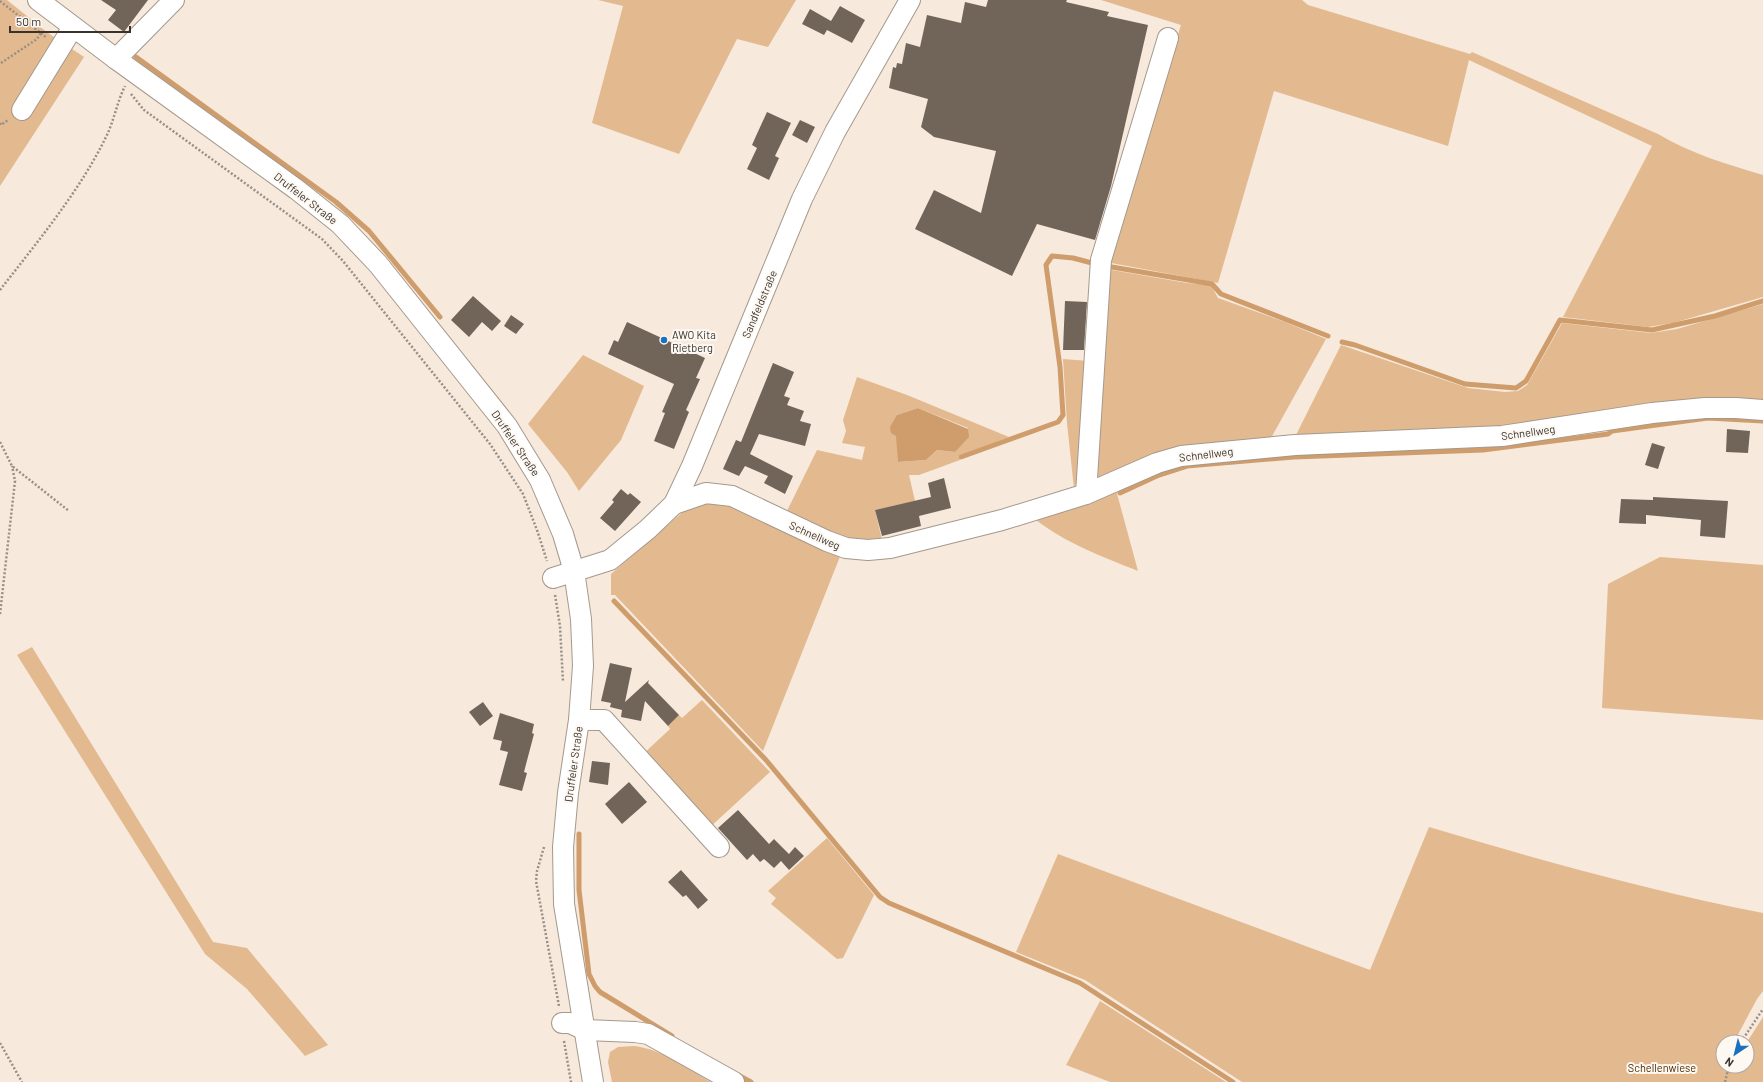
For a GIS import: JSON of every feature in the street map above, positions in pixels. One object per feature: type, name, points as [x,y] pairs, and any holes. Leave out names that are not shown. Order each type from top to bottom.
[{"type":"street","name":"Druffeler Straße","points":[[38,0],[116,59],[296,189],[340,224],[360,243],[507,426],[528,458],[553,507],[564,534],[574,571],[581,619],[583,666],[579,720],[568,794],[563,847],[564,904],[593,1082]]},
{"type":"street","points":[[116,59],[174,0]]},
{"type":"street","name":"Sandfeldstraße","points":[[553,578],[610,560],[648,529],[674,504],[692,466],[802,199],[835,132],[910,0]]},
{"type":"street","points":[[22,110],[73,27]]},
{"type":"street","points":[[1086,494],[1101,260],[1168,38]]},
{"type":"street","name":"Schnellweg","points":[[674,504],[706,493],[732,496],[826,541],[846,548],[868,550],[890,548],[1002,520],[1086,494],[1157,463],[1181,456],[1295,445],[1502,436],[1652,413],[1705,408],[1763,410]]},
{"type":"street","points":[[579,720],[604,720],[719,847]]},
{"type":"street","points":[[562,1023],[570,1023],[585,1030],[648,1034],[734,1082]]},
{"type":"path","points":[[0,1],[41,33],[37,39],[0,63]]},
{"type":"path","points":[[0,290],[87,173],[107,136],[125,84],[144,110],[322,238],[343,261],[490,444],[523,494],[553,578],[560,626],[561,673],[564,686]]},
{"type":"path","points":[[0,442],[12,466],[15,481],[0,614]]},
{"type":"path","points":[[12,466],[69,511]]},
{"type":"path","points":[[546,841],[537,871],[536,881],[562,1023],[571,1082]]},
{"type":"path","points":[[1746,1034],[1763,1010]]},
{"type":"path","points":[[0,1043],[22,1082]]},
{"type":"green space","points":[[0,0],[7,0],[48,33],[84,57],[0,186]]},
{"type":"green space","points":[[598,0],[796,0],[768,47],[737,39],[679,154],[592,123],[623,6]]},
{"type":"green space","points":[[1101,0],[1302,0],[1308,5],[1470,54],[1472,52],[1658,134],[1696,153],[1763,175],[1763,297],[1673,323],[1648,327],[1563,317],[1652,146],[1469,60],[1448,146],[1274,91],[1218,283],[1106,262],[1181,25]]},
{"type":"green space","points":[[1106,269],[1187,283],[1211,285],[1218,298],[1285,322],[1326,339],[1271,438],[1095,481]]},
{"type":"green space","points":[[1763,304],[1763,402],[1571,418],[1488,428],[1295,437],[1341,345],[1468,388],[1505,392],[1518,391],[1527,385],[1562,323],[1651,333],[1677,329]]},
{"type":"green space","points":[[583,355],[644,386],[621,440],[579,491],[567,472],[528,424]]},
{"type":"green space","points":[[1063,359],[1089,361],[1083,460],[1074,489],[1067,423]]},
{"type":"green space","points":[[857,377],[907,395],[1009,437],[958,456],[960,460],[919,475],[909,475],[915,501],[875,510],[882,540],[865,541],[848,539],[832,534],[787,511],[817,450],[862,460],[865,447],[842,443],[846,431],[843,420]],"holes":[[[918,408],[968,428],[955,452],[937,450],[926,460],[898,462],[897,415]]]},
{"type":"green space","points":[[1116,490],[1138,571],[1098,555],[1072,542],[1047,528],[1035,519]]},
{"type":"green space","points":[[711,501],[728,503],[841,554],[763,751],[615,595],[611,595],[611,574],[684,511]]},
{"type":"green space","points":[[1660,557],[1763,565],[1763,720],[1602,708],[1608,584]]},
{"type":"green space","points":[[32,647],[213,942],[247,948],[328,1045],[305,1056],[247,989],[205,954],[17,655]]},
{"type":"green space","points":[[702,700],[770,772],[708,829],[641,756],[670,729],[668,726],[679,715],[682,718]]},
{"type":"green space","name":"Schellenwiese","points":[[1429,827],[1637,885],[1763,913],[1763,991],[1757,999],[1738,1034],[1715,1034],[1715,1074],[1755,1074],[1755,1034],[1752,1034],[1763,1017],[1763,1082],[1242,1082],[1085,980],[1016,952],[1058,854],[1370,970]]},
{"type":"green space","points":[[827,838],[874,895],[843,958],[837,959],[771,904],[776,898],[768,891]]},
{"type":"green space","points":[[1100,1001],[1226,1082],[1110,1082],[1066,1065]]},
{"type":"green space","points":[[634,1046],[664,1055],[711,1082],[612,1082],[608,1062],[610,1052],[618,1047]]},
{"type":"shaded area","points":[[918,408],[968,429],[969,437],[955,452],[937,450],[926,460],[898,462],[896,436],[891,433],[890,427],[897,415]]},
{"type":"building","points":[[101,0],[148,0],[124,32],[108,20],[116,10]]},
{"type":"building","points":[[988,0],[1067,0],[1066,2],[1109,12],[1107,16],[1148,25],[1111,186],[1095,240],[1037,224],[1012,276],[915,229],[934,190],[981,213],[996,151],[934,137],[921,127],[928,99],[889,88],[893,67],[896,68],[897,63],[902,64],[906,43],[920,47],[927,15],[961,23],[965,2],[986,7]]},
{"type":"building","points":[[840,6],[865,20],[852,43],[827,30],[824,35],[802,24],[810,9],[831,21]]},
{"type":"building","points":[[767,112],[791,123],[775,156],[779,158],[769,180],[747,169],[757,148],[752,145]]},
{"type":"building","points":[[800,120],[815,127],[807,143],[792,135]]},
{"type":"building","points":[[473,296],[501,321],[492,331],[482,322],[469,337],[451,320]]},
{"type":"building","points":[[1065,301],[1087,302],[1084,350],[1063,350]]},
{"type":"building","points":[[511,315],[524,324],[516,334],[504,326]]},
{"type":"building","points":[[627,322],[705,358],[696,378],[700,379],[686,410],[689,412],[674,449],[654,441],[665,413],[662,412],[674,384],[608,354],[614,340],[618,342]]},
{"type":"building","points":[[773,363],[794,372],[784,396],[790,398],[787,405],[804,411],[800,421],[811,424],[805,446],[759,434],[750,454],[793,476],[785,494],[764,483],[768,476],[745,466],[739,476],[723,469],[736,440],[741,442]]},
{"type":"building","points":[[1727,429],[1750,431],[1748,453],[1726,452]]},
{"type":"building","points":[[1652,443],[1665,447],[1658,469],[1645,465]]},
{"type":"building","points":[[944,478],[951,508],[919,516],[921,526],[882,536],[875,510],[931,497],[928,483]]},
{"type":"building","points":[[621,489],[628,495],[630,493],[641,502],[615,531],[600,518],[614,502],[612,500]]},
{"type":"building","points":[[1653,497],[1728,501],[1725,538],[1700,536],[1701,520],[1646,515],[1646,524],[1619,523],[1621,499],[1653,500]]},
{"type":"building","points":[[610,663],[632,668],[625,702],[649,680],[648,683],[679,715],[668,726],[645,701],[641,721],[621,717],[622,710],[610,707],[611,703],[601,701]]},
{"type":"building","points":[[483,702],[493,716],[480,726],[469,712]]},
{"type":"building","points":[[500,713],[534,724],[532,733],[534,734],[524,772],[527,773],[522,791],[499,785],[508,752],[500,750],[502,741],[493,739]]},
{"type":"building","points":[[592,761],[610,763],[608,785],[589,782]]},
{"type":"building","points":[[629,782],[647,802],[622,824],[605,804]]},
{"type":"building","points":[[738,810],[769,844],[774,839],[789,854],[795,847],[804,856],[789,870],[781,861],[774,868],[764,859],[760,862],[753,854],[747,860],[718,828]]},
{"type":"building","points":[[681,870],[708,900],[698,909],[686,895],[683,897],[668,882]]},
{"type":"waterway","points":[[136,57],[336,202],[369,231],[440,317]]},
{"type":"waterway","points":[[961,457],[1058,422],[1063,415],[1060,367],[1046,265],[1052,256],[1073,258],[1092,263]]},
{"type":"waterway","points":[[1106,266],[1212,284],[1221,294],[1328,336]]},
{"type":"waterway","points":[[1342,342],[1355,345],[1465,384],[1516,388],[1526,381],[1560,320],[1652,330],[1715,316],[1763,301]]},
{"type":"waterway","points":[[1120,493],[1159,475],[1187,466],[1294,457],[1483,450],[1608,434],[1612,431],[1708,418],[1763,421]]},
{"type":"waterway","points":[[614,601],[766,760],[880,897],[889,903],[1080,983],[1233,1082]]},
{"type":"waterway","points":[[579,834],[579,890],[589,974],[600,992],[672,1036]]},
{"type":"waterway","points":[[738,1075],[751,1082]]},
{"type":"place","name":"AWO Kita Rietberg","points":[[664,340]]}]
